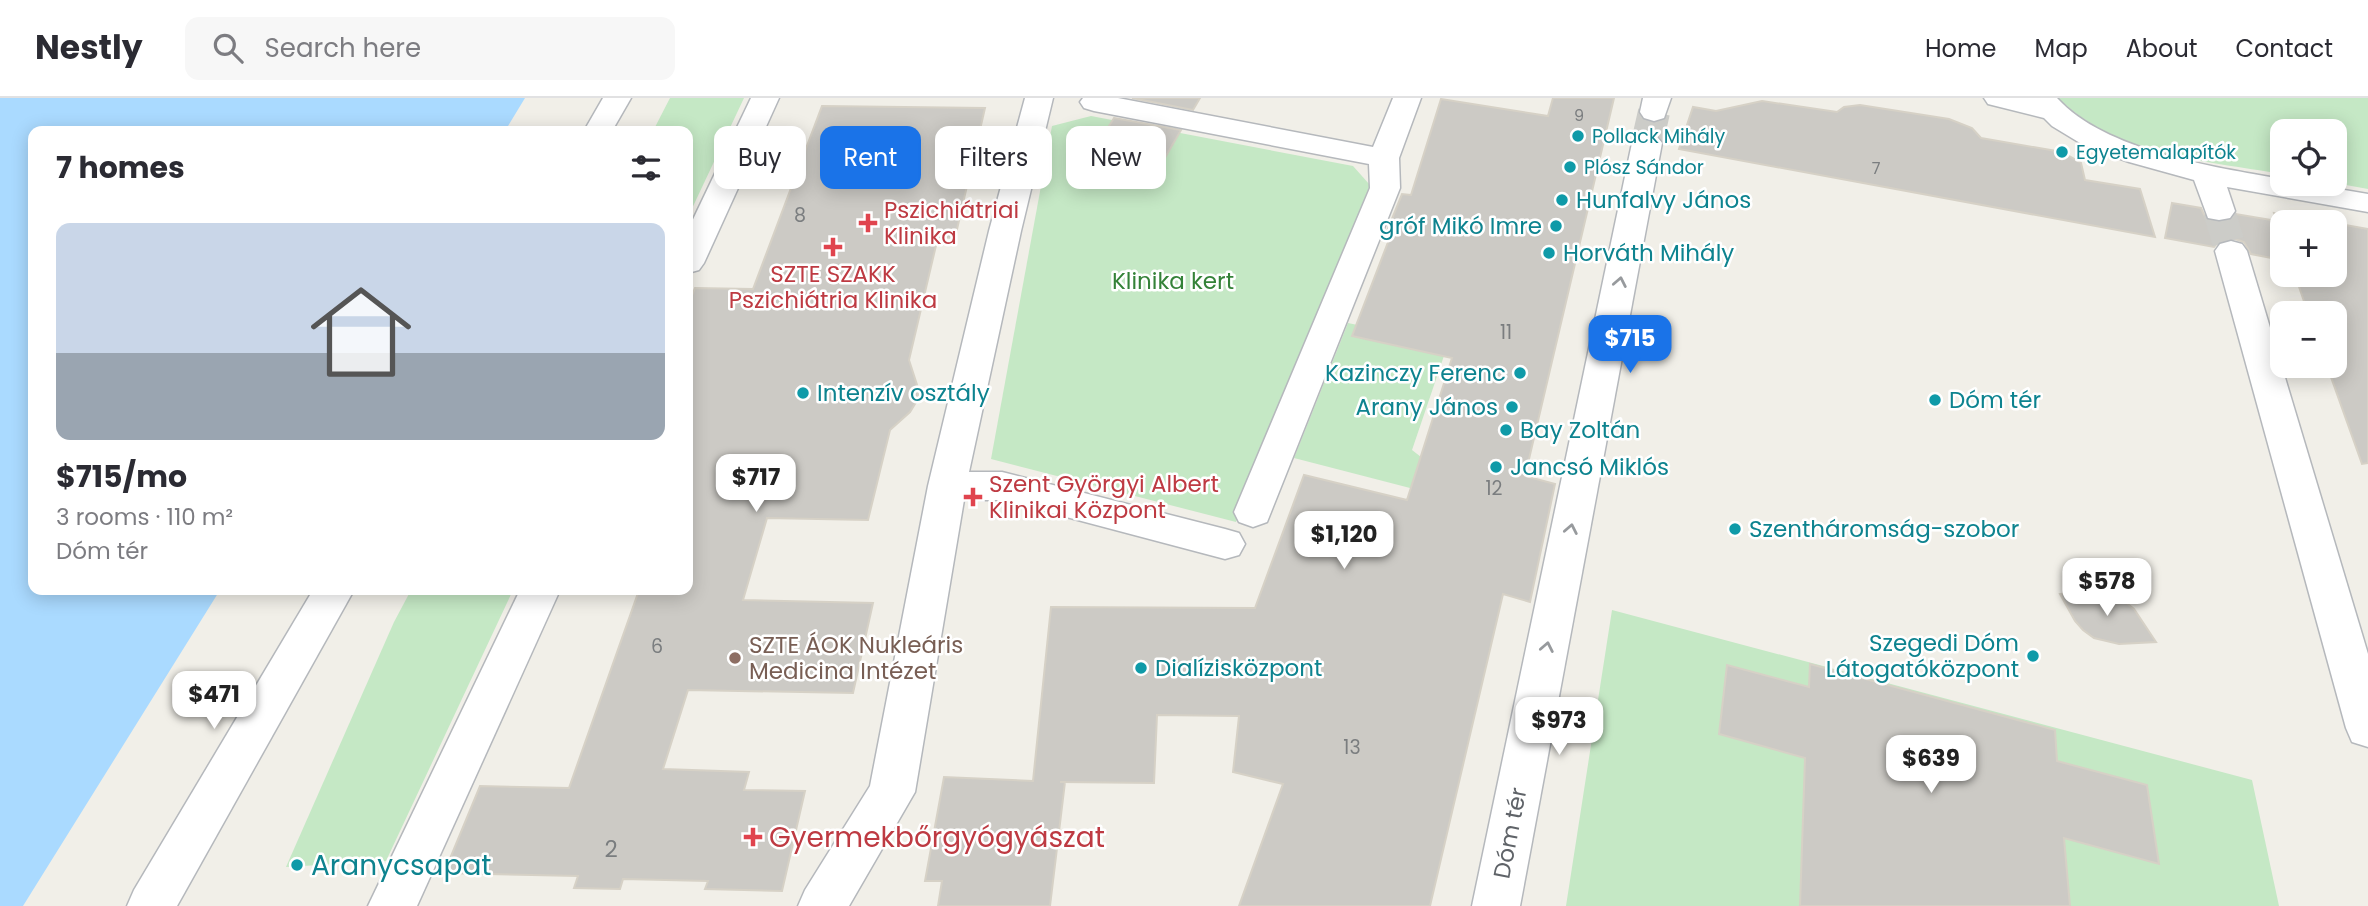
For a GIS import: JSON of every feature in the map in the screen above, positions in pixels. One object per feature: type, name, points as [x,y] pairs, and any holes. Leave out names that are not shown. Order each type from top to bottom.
[{"type":"street","points":[[601,126],[617,98]]},
{"type":"street","points":[[693,252],[765,98]]},
{"type":"street","points":[[822,906],[892,792],[947,486],[1004,231],[1039,98]]},
{"type":"street","points":[[1253,512],[1385,188],[1384,158],[1407,98]]},
{"type":"street","points":[[1998,98],[2045,104],[2071,127],[2112,147],[2157,162],[2368,203]]},
{"type":"street","points":[[1089,99],[1384,158]]},
{"type":"street","name":"Dóm tér","points":[[1496,906],[1653,118]]},
{"type":"street","points":[[2207,172],[2219,211]]},
{"type":"street","points":[[2231,251],[2368,728]]},
{"type":"street","points":[[947,486],[1002,486],[1225,544]]},
{"type":"street","points":[[151,906],[331,595]]},
{"type":"street","points":[[392,906],[538,595]]},
{"type":"green space","points":[[670,98],[744,98],[731,126],[714,126],[714,162],[693,206],[693,126],[656,126]]},
{"type":"green space","points":[[2058,98],[2368,98],[2368,189],[2347,185],[2347,119],[2270,119],[2270,172],[2163,153],[2108,133],[2082,118]]},
{"type":"green space","name":"Klinika kert","points":[[1091,116],[1143,126],[1066,126],[1066,189],[1166,189],[1166,130],[1353,166],[1370,185],[1236,522],[991,459],[1040,189],[1052,189],[1052,126]]},
{"type":"green space","points":[[1348,323],[1448,344],[1412,450],[1421,457],[1441,496],[1294,458]]},
{"type":"green space","points":[[408,595],[511,595],[386,861],[286,867]]},
{"type":"green space","points":[[1612,610],[2252,780],[2279,906],[1566,906]]},
{"type":"water","points":[[0,98],[525,98],[508,126],[28,126],[28,595],[217,595],[23,906],[0,906]]},
{"type":"building","points":[[1132,98],[1200,98],[1193,110]]},
{"type":"building","points":[[1553,98],[1614,98],[1525,476],[1555,484],[1530,602],[1503,594],[1430,906],[1239,906],[1283,784],[1233,772],[1239,716],[1157,715],[1154,783],[1065,782],[1050,906],[938,906],[942,881],[925,881],[944,777],[1033,781],[1051,607],[1255,608],[1304,475],[1407,500],[1452,358],[1352,336],[1390,237],[1385,236],[1402,194],[1411,195],[1441,99],[1548,116]]},
{"type":"building","points":[[1762,101],[1837,112],[1844,107],[1860,105],[1949,119],[1972,128],[1981,138],[2062,152],[2081,163],[2085,180],[2140,189],[2155,237],[1679,149],[1693,107],[1716,111]]},
{"type":"building","points":[[822,106],[985,108],[981,126],[935,126],[935,189],[966,189],[955,238],[938,237],[909,360],[918,388],[918,399],[910,412],[890,430],[868,520],[767,518],[743,600],[873,603],[853,693],[688,690],[663,769],[749,772],[744,790],[805,791],[782,891],[705,889],[708,881],[623,879],[620,889],[574,888],[578,876],[444,873],[480,786],[569,788],[637,595],[693,595],[695,288],[753,289],[791,189],[806,189],[806,148]]},
{"type":"building","points":[[1114,118],[1159,126],[1109,126]]},
{"type":"building","points":[[1166,127],[1181,130],[1166,156]]},
{"type":"building","points":[[2172,203],[2201,208],[2206,219],[2219,223],[2230,221],[2236,214],[2270,220],[2270,258],[2251,254],[2244,242],[2232,238],[2219,241],[2214,247],[2165,238]]},
{"type":"building","points":[[2347,225],[2368,229],[2368,463],[2362,464],[2331,378],[2347,378],[2347,301],[2304,301],[2299,287],[2347,287]]},
{"type":"building","points":[[2100,591],[2124,601],[2134,609],[2156,642],[2119,644],[2094,638],[2083,630],[2060,594]]},
{"type":"building","points":[[1810,664],[2055,730],[2057,761],[2147,785],[2159,864],[2064,838],[2070,906],[1800,906],[1805,758],[1719,734],[1727,665],[1809,687]]},
{"type":"tunnel","points":[[1647,143],[1654,112]]},
{"type":"tunnel","points":[[2219,211],[2231,251]]},
{"type":"place","name":"Pollack Mihály","points":[[1578,136]]},
{"type":"place","name":"Egyetemalapítók","points":[[2062,152]]},
{"type":"place","name":"Plósz Sándor","points":[[1570,167]]},
{"type":"place","name":"Hunfalvy János","points":[[1562,200]]},
{"type":"place","name":"Pszichiátriai Klinika","points":[[868,223]]},
{"type":"place","name":"gróf Mikó Imre","points":[[1556,226]]},
{"type":"place","name":"SZTE SZAKK Pszichiátria Klinika","points":[[833,247]]},
{"type":"place","name":"Horváth Mihály","points":[[1549,253]]},
{"type":"place","name":"Kazinczy Ferenc","points":[[1520,373]]},
{"type":"place","name":"Intenzív osztály","points":[[803,393]]},
{"type":"place","name":"Dóm tér","points":[[1935,400]]},
{"type":"place","name":"Arany János","points":[[1512,407]]},
{"type":"place","name":"Bay Zoltán","points":[[1506,430]]},
{"type":"place","name":"Jancsó Miklós","points":[[1496,467]]},
{"type":"place","name":"Szent Györgyi Albert Klinikai Központ","points":[[973,497]]},
{"type":"place","name":"Szentháromság-szobor","points":[[1735,529]]},
{"type":"place","name":"Szegedi Dóm Látogatóközpont","points":[[2033,656]]},
{"type":"place","name":"SZTE ÁOK Nukleáris Medicina Intézet","points":[[735,658]]},
{"type":"place","name":"Dialízisközpont","points":[[1141,668]]},
{"type":"place","name":"Gyermekbőrgyógyászat","points":[[753,837]]},
{"type":"place","name":"Aranycsapat","points":[[297,865]]}]
